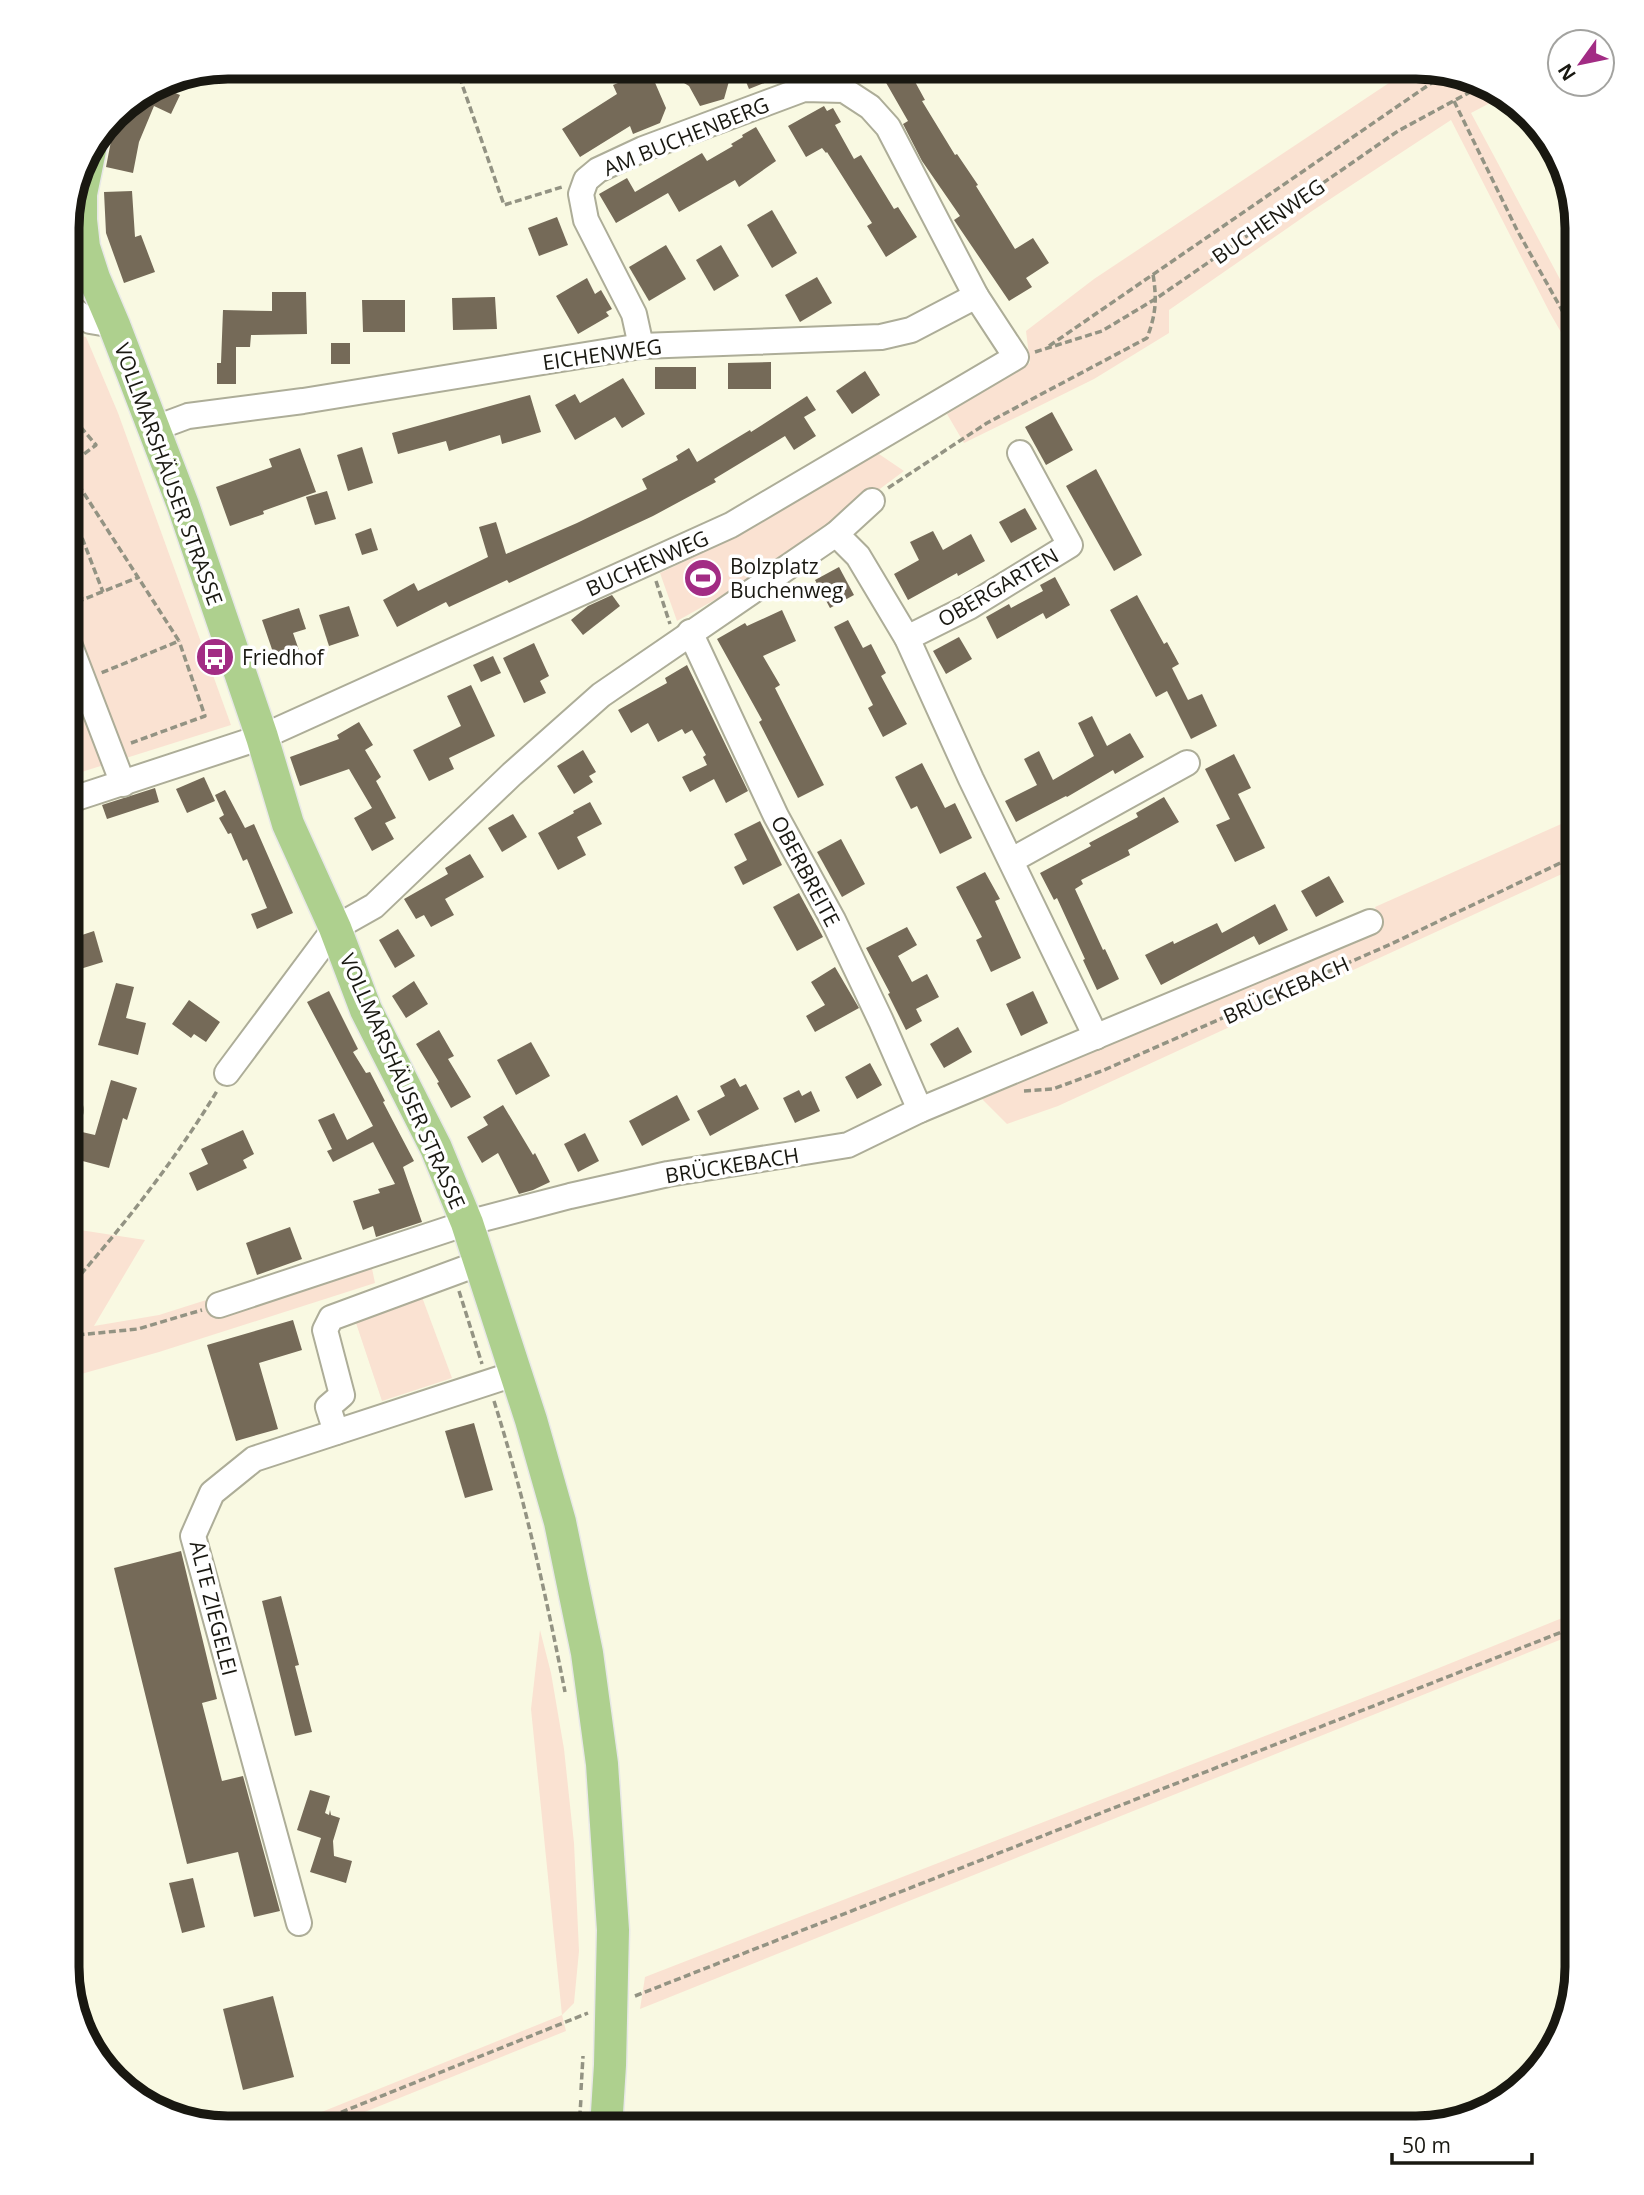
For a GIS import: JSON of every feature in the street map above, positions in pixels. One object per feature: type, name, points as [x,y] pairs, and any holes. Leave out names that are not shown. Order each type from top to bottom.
[{"type":"main road","name":"VOLLMARSHÄUSER STRASSE","points":[[81,202],[84,247],[94,278],[102,323],[153,429],[183,505],[262,737],[288,824],[335,928],[366,1010],[436,1148],[467,1223],[470,1266],[502,1378],[560,1522],[587,1653],[603,1777],[613,1930],[594,2007],[605,2116]]},
{"type":"street","name":"AM BUCHENBERG","points":[[640,346],[634,314],[586,220],[581,194],[586,180],[598,170],[643,149],[804,89],[844,90],[870,107],[888,127],[976,296]]},
{"type":"street","name":"EICHENWEG","points":[[153,429],[188,416],[303,401],[640,346],[881,337],[911,330],[976,296]]},
{"type":"street","name":"BUCHENWEG","points":[[79,798],[262,737],[731,525],[1016,357],[976,296]]},
{"type":"street","points":[[79,312],[102,323]]},
{"type":"street","name":"OBERGARTEN","points":[[907,638],[969,607],[1070,545],[1020,453]]},
{"type":"street","points":[[227,1073],[335,928],[374,906],[512,774],[601,695],[836,534],[872,501]]},
{"type":"street","points":[[836,534],[858,556],[907,638],[971,779],[1096,1037]]},
{"type":"street","name":"OBERBREITE","points":[[683,638],[845,945],[920,1110]]},
{"type":"street","points":[[79,670],[124,784]]},
{"type":"street","points":[[1012,860],[1187,762]]},
{"type":"street","name":"BRÜCKEBACH","points":[[467,1223],[668,1174],[848,1146],[920,1110],[1370,922]]},
{"type":"street","name":"VOLLMARSHÄUSER STRASSE","points":[[219,1305],[467,1223]]},
{"type":"street","points":[[337,1432],[328,1407],[342,1395],[325,1330],[331,1318],[470,1266]]},
{"type":"street","name":"ALTE ZIEGELEI","points":[[299,1923],[193,1536],[212,1493],[254,1459],[502,1378]]},
{"type":"path","points":[[460,79],[504,205],[586,180]]},
{"type":"path","points":[[872,501],[895,482],[987,424],[1147,338],[1157,298],[1153,274],[1434,80]]},
{"type":"path","name":"BUCHENWEG","points":[[1153,274],[1048,348],[1102,331],[1157,298],[1398,131],[1474,91]]},
{"type":"path","points":[[1454,101],[1517,230],[1565,316]]},
{"type":"path","points":[[79,425],[96,446],[79,458]]},
{"type":"path","points":[[79,485],[179,641],[205,716],[111,750]]},
{"type":"path","points":[[79,530],[103,592]]},
{"type":"path","points":[[648,563],[683,638]]},
{"type":"path","points":[[79,602],[139,577]]},
{"type":"path","points":[[79,590],[83,600]]},
{"type":"path","points":[[83,680],[179,641]]},
{"type":"path","name":"BRÜCKEBACH","points":[[988,1082],[1009,1092],[1053,1090],[1391,944],[1565,861]]},
{"type":"path","points":[[79,1277],[112,1240],[198,1122],[227,1073]]},
{"type":"path","points":[[470,1266],[457,1286],[502,1378],[512,1457],[568,1704]]},
{"type":"path","points":[[79,1335],[138,1329],[219,1305]]},
{"type":"path","points":[[333,2116],[594,2007],[1565,1631]]},
{"type":"path","points":[[580,2116],[583,2053]]},
{"type":"shaded area","points":[[1395,79],[1426,79],[1455,84],[1494,101],[1471,113],[1565,289],[1565,339],[1451,120],[1315,209],[1169,310],[1169,333],[1094,379],[964,443],[947,414],[1030,363],[1026,331],[1094,279]]},
{"type":"shaded area","points":[[79,336],[86,337],[118,413],[231,725],[79,773]]},
{"type":"shaded area","points":[[873,450],[904,471],[826,529],[745,583],[677,621],[660,573],[729,540]]},
{"type":"shaded area","points":[[1565,822],[1565,873],[1058,1106],[1007,1124],[982,1099],[1383,928],[1375,907]]},
{"type":"shaded area","points":[[79,1230],[145,1240],[94,1326],[159,1315],[368,1249],[375,1283],[79,1375]]},
{"type":"shaded area","points":[[422,1297],[452,1378],[382,1401],[355,1320]]},
{"type":"shaded area","points":[[1565,1617],[1565,1638],[640,2009],[645,1977]]},
{"type":"shaded area","points":[[540,1630],[551,1673],[564,1749],[574,1843],[579,1951],[574,2003],[562,2015],[531,1709]]},
{"type":"shaded area","points":[[562,2015],[566,2031],[355,2116],[312,2116]]},
{"type":"building","points":[[628,79],[653,79],[666,108],[660,123],[633,134],[630,126],[580,157],[562,129],[617,94],[613,85]]},
{"type":"building","points":[[686,79],[730,79],[724,99],[700,106],[689,86],[684,83]]},
{"type":"building","points":[[745,79],[774,79],[749,89]]},
{"type":"building","points":[[884,79],[914,79],[925,100],[922,101],[955,155],[957,154],[978,185],[976,186],[1015,249],[1033,238],[1049,263],[1026,278],[1032,287],[1009,301],[954,220],[960,216],[922,161],[903,124],[908,121]]},
{"type":"building","points":[[170,91],[180,95],[171,114],[154,106],[139,142],[133,173],[106,167],[112,136],[122,122],[145,104]]},
{"type":"building","points":[[824,106],[827,111],[833,108],[841,122],[835,125],[854,159],[861,155],[894,209],[898,207],[917,237],[886,257],[867,226],[872,223],[827,152],[822,148],[806,157],[788,126]]},
{"type":"building","points":[[756,127],[776,161],[739,187],[735,180],[679,212],[668,193],[616,223],[599,194],[627,178],[635,192],[702,153],[707,161],[733,146],[731,144]]},
{"type":"building","points":[[132,191],[135,237],[141,235],[155,272],[124,283],[106,233],[104,192]]},
{"type":"building","points":[[772,210],[797,253],[772,268],[747,225]]},
{"type":"building","points":[[557,217],[568,245],[539,256],[528,228]]},
{"type":"building","points":[[666,245],[686,279],[649,301],[629,267]]},
{"type":"building","points":[[721,245],[739,276],[714,291],[696,260]]},
{"type":"building","points":[[817,277],[832,303],[800,322],[785,295]]},
{"type":"building","points":[[587,278],[595,294],[601,290],[612,309],[606,312],[609,316],[578,334],[556,296]]},
{"type":"building","points":[[272,292],[306,292],[307,334],[251,335],[250,347],[236,347],[236,384],[217,384],[217,363],[221,363],[223,310],[272,311]]},
{"type":"building","points":[[495,297],[497,329],[453,330],[452,298]]},
{"type":"building","points":[[362,300],[405,300],[405,332],[363,332]]},
{"type":"building","points":[[331,343],[350,343],[350,364],[331,364]]},
{"type":"building","points":[[771,362],[771,389],[728,389],[728,363]]},
{"type":"building","points":[[655,367],[696,367],[696,389],[655,389]]},
{"type":"building","points":[[865,371],[880,395],[852,414],[836,391]]},
{"type":"building","points":[[623,378],[645,414],[622,428],[615,417],[575,440],[555,405],[575,394],[580,403]]},
{"type":"building","points":[[530,395],[541,432],[502,444],[500,435],[449,451],[446,441],[398,454],[392,433]]},
{"type":"building","points":[[807,396],[816,410],[804,417],[816,436],[794,450],[785,436],[714,479],[716,482],[653,516],[509,583],[507,580],[449,607],[446,602],[397,627],[383,600],[414,583],[418,591],[488,557],[479,527],[496,522],[506,554],[647,489],[642,479],[678,460],[676,456],[689,448],[697,462]]},
{"type":"building","points":[[1052,412],[1073,450],[1046,465],[1025,427]]},
{"type":"building","points":[[362,447],[373,483],[348,491],[337,455]]},
{"type":"building","points":[[300,448],[316,492],[230,526],[216,487],[272,467],[269,459]]},
{"type":"building","points":[[1096,469],[1142,555],[1114,571],[1066,486]]},
{"type":"building","points":[[327,491],[336,519],[315,525],[306,497]]},
{"type":"building","points":[[1025,508],[1037,529],[1011,543],[999,522]]},
{"type":"building","points":[[371,528],[378,550],[362,555],[355,534]]},
{"type":"building","points":[[933,531],[943,550],[971,534],[985,561],[908,600],[894,574],[919,560],[910,542]]},
{"type":"building","points":[[839,567],[854,595],[830,608],[815,580]]},
{"type":"building","points":[[1055,577],[1070,605],[1046,619],[1043,613],[997,639],[986,617],[1009,604],[1011,608],[1043,591],[1040,585]]},
{"type":"building","points":[[612,595],[620,606],[583,635],[571,620],[588,606]]},
{"type":"building","points":[[1137,595],[1164,644],[1167,642],[1179,664],[1172,668],[1188,700],[1202,694],[1217,726],[1191,739],[1167,691],[1156,697],[1110,610]]},
{"type":"building","points":[[349,606],[359,636],[329,646],[319,615]]},
{"type":"building","points":[[299,608],[306,629],[293,633],[301,656],[277,664],[262,620]]},
{"type":"building","points":[[782,610],[796,641],[763,656],[780,685],[775,688],[824,785],[798,798],[759,722],[762,720],[717,639],[745,623],[747,626]]},
{"type":"building","points":[[848,620],[863,648],[871,644],[886,673],[881,676],[907,724],[883,737],[868,708],[873,705],[834,627]]},
{"type":"building","points":[[959,637],[972,659],[946,674],[933,651]]},
{"type":"building","points":[[534,643],[549,676],[540,681],[546,693],[524,703],[503,658]]},
{"type":"building","points":[[493,656],[501,673],[481,682],[473,665]]},
{"type":"building","points":[[687,665],[748,791],[726,803],[714,779],[690,792],[682,777],[707,765],[703,757],[706,755],[692,730],[685,734],[682,729],[658,742],[648,723],[631,733],[618,710],[667,683],[665,678]]},
{"type":"building","points":[[471,685],[495,736],[449,758],[454,769],[429,781],[413,750],[461,726],[447,696]]},
{"type":"building","points":[[1092,716],[1107,746],[1130,733],[1144,757],[1115,774],[1113,770],[1016,822],[1005,801],[1037,785],[1024,759],[1039,751],[1053,780],[1094,756],[1078,723]]},
{"type":"building","points":[[359,722],[373,745],[365,750],[381,777],[376,781],[396,818],[385,823],[394,839],[372,851],[354,818],[372,808],[349,769],[300,786],[290,757],[339,739],[337,735]]},
{"type":"building","points":[[583,750],[596,772],[589,776],[593,782],[574,794],[557,766]]},
{"type":"building","points":[[1234,754],[1251,788],[1238,794],[1265,848],[1235,862],[1216,825],[1230,819],[1205,769]]},
{"type":"building","points":[[922,763],[945,808],[955,803],[972,838],[940,854],[917,806],[911,809],[895,777]]},
{"type":"building","points":[[204,777],[215,801],[187,813],[176,789]]},
{"type":"building","points":[[155,788],[159,802],[107,819],[102,805]]},
{"type":"building","points":[[225,790],[245,828],[254,824],[293,913],[257,929],[251,914],[267,908],[247,859],[243,861],[231,833],[228,834],[219,818],[224,815],[215,795]]},
{"type":"building","points":[[1164,797],[1179,822],[1128,850],[1130,855],[1081,880],[1083,884],[1075,889],[1119,979],[1097,990],[1057,898],[1054,900],[1040,873],[1091,846],[1089,843],[1138,817],[1136,813]]},
{"type":"building","points":[[590,802],[602,824],[577,837],[586,855],[558,870],[538,833]]},
{"type":"building","points":[[513,814],[527,837],[502,852],[488,828]]},
{"type":"building","points":[[760,821],[782,865],[743,885],[734,867],[747,860],[734,834]]},
{"type":"building","points":[[841,839],[865,884],[842,897],[817,852]]},
{"type":"building","points":[[470,854],[484,877],[445,899],[454,915],[431,927],[424,915],[416,919],[404,899],[448,874],[445,868]]},
{"type":"building","points":[[985,872],[1000,899],[995,901],[1021,958],[991,972],[976,940],[982,937],[956,887]]},
{"type":"building","points":[[1329,876],[1344,902],[1316,917],[1301,891]]},
{"type":"building","points":[[799,893],[823,937],[797,951],[773,907]]},
{"type":"building","points":[[1275,904],[1288,930],[1259,945],[1254,936],[1161,985],[1145,955],[1217,923],[1222,933]]},
{"type":"building","points":[[907,927],[917,945],[898,956],[912,982],[927,974],[939,997],[916,1009],[922,1021],[906,1030],[866,948]]},
{"type":"building","points":[[398,929],[415,956],[395,968],[379,940]]},
{"type":"building","points":[[94,931],[103,962],[79,969],[79,936]]},
{"type":"building","points":[[835,967],[859,1008],[815,1032],[806,1016],[825,1005],[811,982]]},
{"type":"building","points":[[414,981],[428,1004],[406,1018],[392,996]]},
{"type":"building","points":[[116,983],[134,987],[126,1018],[146,1023],[138,1055],[98,1045]]},
{"type":"building","points":[[329,991],[358,1049],[353,1052],[366,1073],[370,1072],[414,1161],[403,1167],[422,1222],[376,1237],[373,1226],[363,1230],[353,1201],[380,1193],[378,1189],[395,1184],[373,1142],[333,1162],[327,1151],[332,1149],[318,1120],[334,1113],[347,1140],[373,1126],[307,1002]]},
{"type":"building","points":[[1033,991],[1048,1023],[1021,1036],[1006,1004]]},
{"type":"building","points":[[189,1000],[220,1022],[206,1042],[194,1034],[191,1038],[172,1024]]},
{"type":"building","points":[[958,1027],[972,1052],[944,1068],[930,1044]]},
{"type":"building","points":[[439,1030],[454,1056],[448,1059],[471,1097],[451,1108],[416,1044]]},
{"type":"building","points":[[531,1042],[550,1076],[516,1095],[497,1060]]},
{"type":"building","points":[[870,1063],[882,1085],[857,1099],[845,1077]]},
{"type":"building","points":[[735,1078],[740,1087],[746,1084],[759,1109],[710,1136],[697,1111],[725,1096],[720,1086]]},
{"type":"building","points":[[111,1080],[137,1088],[127,1120],[123,1118],[109,1168],[79,1160],[82,1132],[95,1135]]},
{"type":"building","points":[[799,1090],[802,1096],[811,1091],[820,1111],[795,1123],[783,1098]]},
{"type":"building","points":[[677,1095],[690,1120],[642,1146],[629,1121]]},
{"type":"building","points":[[503,1105],[533,1155],[535,1153],[550,1182],[519,1194],[498,1153],[482,1163],[467,1137],[488,1125],[483,1117]]},
{"type":"building","points":[[243,1130],[254,1154],[243,1160],[247,1168],[197,1191],[189,1173],[208,1164],[201,1149]]},
{"type":"building","points":[[585,1133],[599,1161],[578,1172],[564,1144]]},
{"type":"building","points":[[290,1227],[302,1259],[257,1275],[246,1243]]},
{"type":"building","points":[[293,1320],[302,1350],[259,1363],[278,1429],[236,1441],[207,1345]]},
{"type":"building","points":[[474,1423],[493,1490],[465,1498],[445,1431]]},
{"type":"building","points":[[181,1551],[217,1699],[202,1703],[222,1781],[243,1776],[280,1911],[254,1917],[238,1852],[187,1864],[114,1568]]},
{"type":"building","points":[[281,1596],[299,1665],[295,1666],[312,1732],[295,1736],[262,1601]]},
{"type":"building","points":[[310,1790],[330,1796],[325,1813],[329,1815],[330,1810],[331,1815],[340,1818],[333,1841],[334,1856],[352,1861],[346,1883],[310,1872],[321,1838],[297,1830]]},
{"type":"building","points":[[193,1878],[205,1927],[182,1933],[169,1883]]},
{"type":"building","points":[[273,1996],[294,2077],[243,2090],[223,2009]]},
{"type":"place","name":"Bolzplatz Buchenweg","points":[[703,578]]},
{"type":"place","name":"Friedhof","points":[[215,657]]}]
